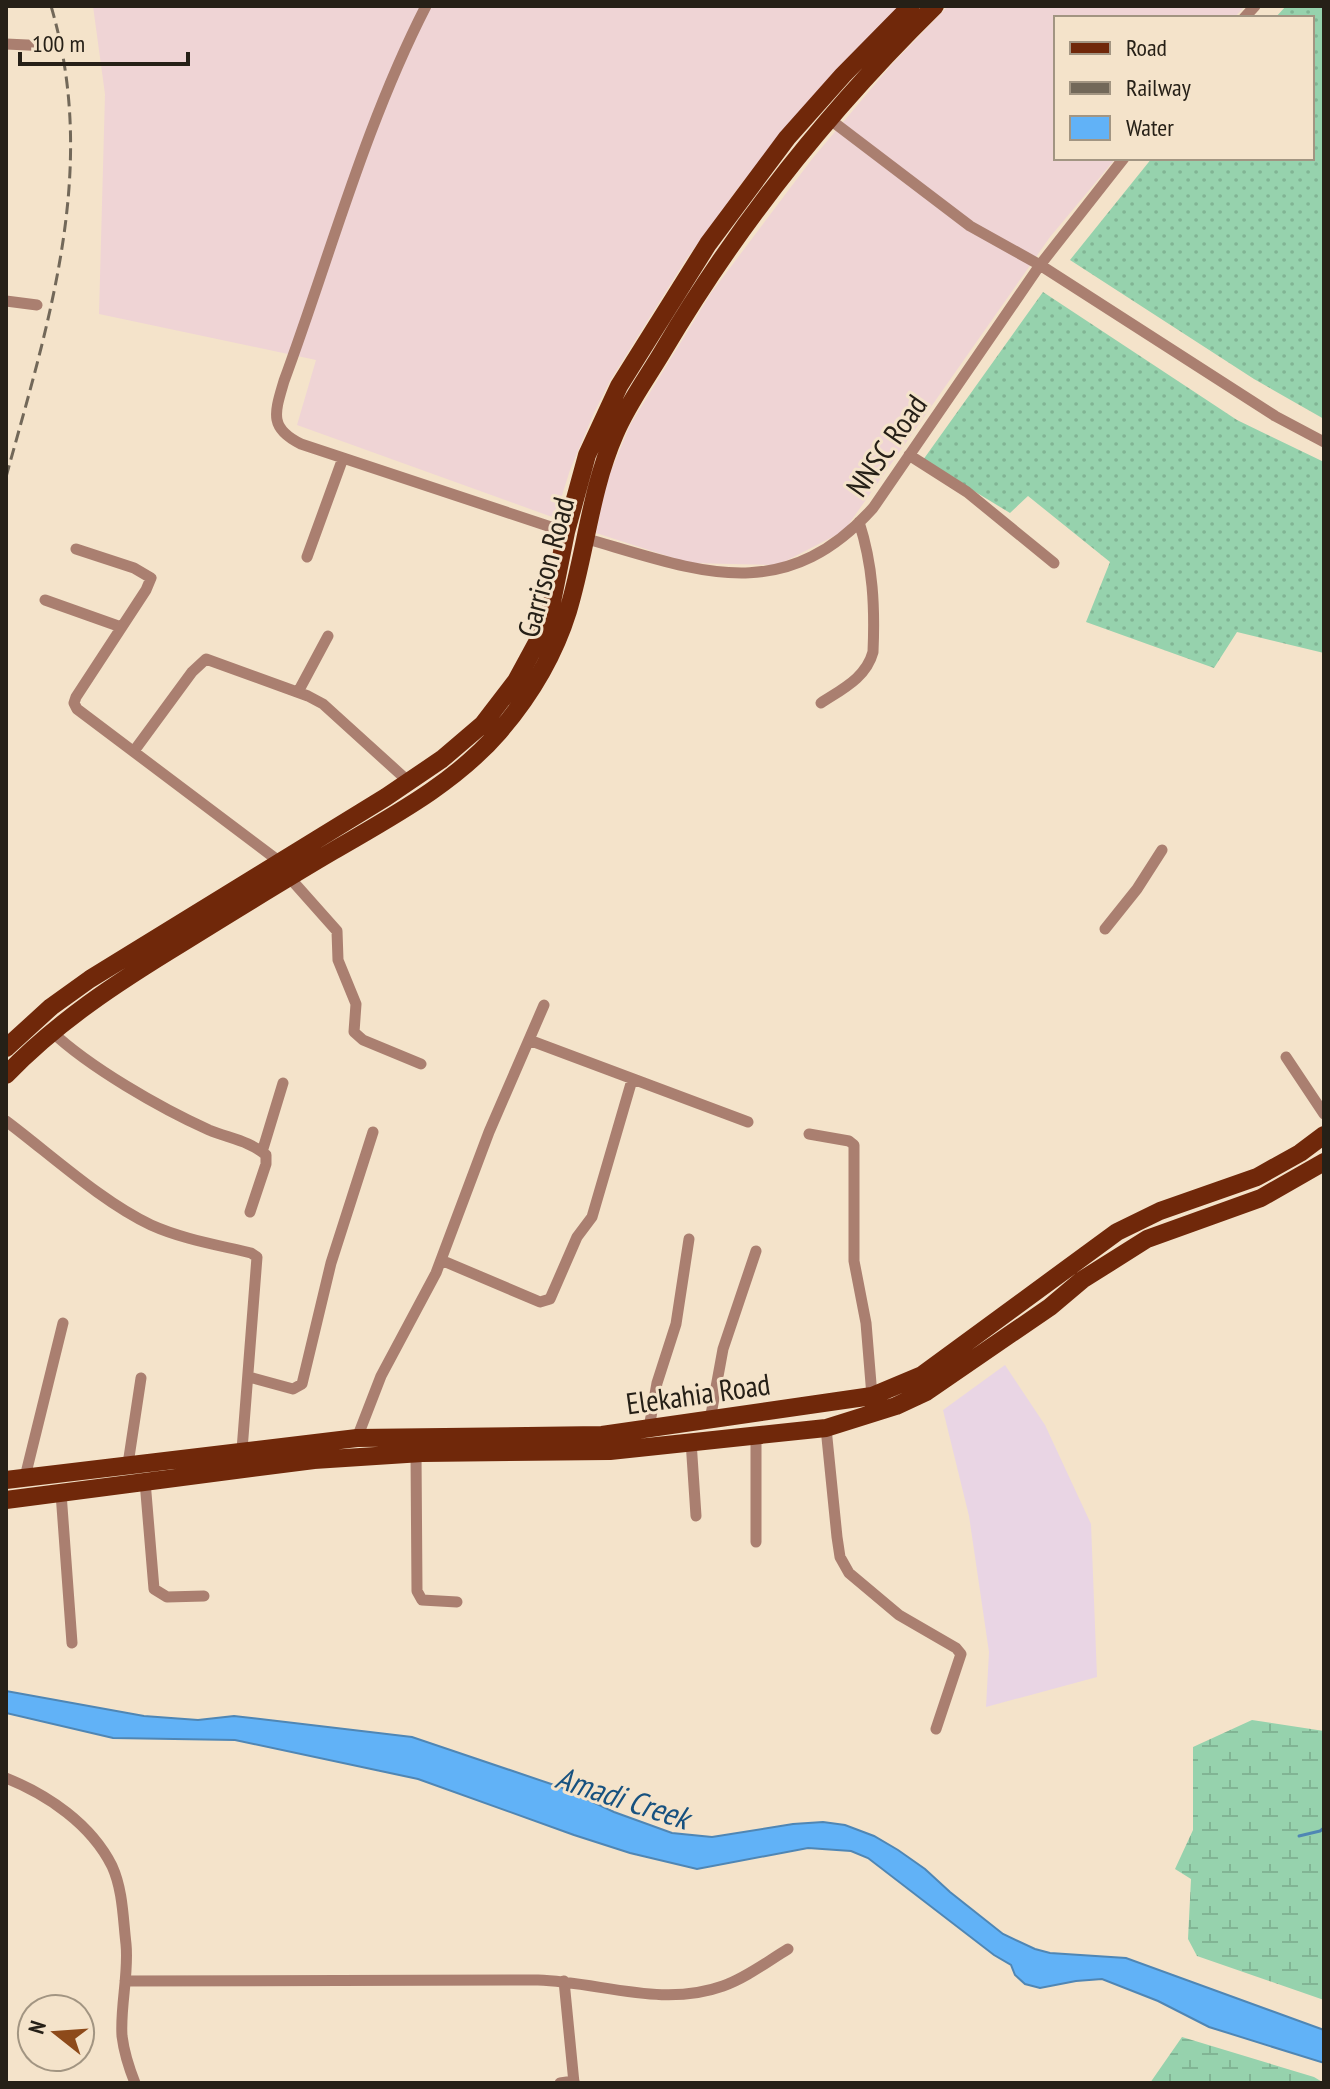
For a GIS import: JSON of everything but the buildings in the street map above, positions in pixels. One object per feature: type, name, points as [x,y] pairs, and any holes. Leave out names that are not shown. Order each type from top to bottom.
[{"type":"main road","name":"Garrison Road","points":[[6,1075],[51,1031],[442,759],[483,724],[516,681],[541,635],[551,607],[566,532],[587,455],[619,386],[708,244],[787,138],[911,6]]},
{"type":"main road","name":"Garrison Road","points":[[6,1048],[42,1015],[90,979],[428,793],[459,772],[498,734],[531,691],[556,644],[573,590],[597,481],[617,429],[696,296],[765,198],[828,118],[935,6]]},
{"type":"main road","name":"Elekahia Road","points":[[15,1478],[357,1438],[602,1435],[872,1396],[922,1375],[1117,1232],[1160,1211],[1257,1177],[1300,1153],[1324,1135]]},
{"type":"main road","name":"Elekahia Road","points":[[6,1500],[314,1460],[416,1453],[610,1451],[826,1428],[896,1406],[926,1392],[1050,1307],[1082,1280],[1147,1239],[1261,1198],[1324,1162]]},
{"type":"street","points":[[426,6],[397,65],[370,133],[277,404],[276,419],[287,437],[566,532]]},
{"type":"street","points":[[6,44],[49,46]]},
{"type":"street","points":[[828,118],[970,226],[1040,265],[1248,400],[1324,442]]},
{"type":"street","name":"NNSC Road","points":[[584,538],[698,569],[760,573],[791,566],[820,553],[873,508],[1040,265],[1122,160]]},
{"type":"street","points":[[6,301],[37,305]]},
{"type":"street","points":[[909,455],[967,492],[1054,563]]},
{"type":"street","points":[[307,557],[343,458]]},
{"type":"street","points":[[821,703],[860,676],[871,661],[873,652],[872,579],[868,550],[859,522]]},
{"type":"street","points":[[76,549],[150,576],[149,585],[74,703],[77,709],[284,870],[337,931],[338,960],[356,1004],[354,1032],[363,1040],[421,1064]]},
{"type":"street","points":[[45,600],[121,627]]},
{"type":"street","points":[[298,692],[328,636]]},
{"type":"street","points":[[134,751],[192,672],[206,659],[323,704],[409,782]]},
{"type":"street","points":[[1105,929],[1137,889],[1162,850]]},
{"type":"street","points":[[357,1438],[381,1376],[441,1260],[489,1132],[544,1005]]},
{"type":"street","points":[[51,1031],[87,1060],[165,1108],[266,1155],[266,1164],[250,1212]]},
{"type":"street","points":[[529,1040],[748,1122]]},
{"type":"street","points":[[1286,1057],[1324,1114]]},
{"type":"street","points":[[441,1260],[540,1302],[550,1299],[577,1237],[592,1217],[632,1080]]},
{"type":"street","points":[[262,1152],[283,1083]]},
{"type":"street","points":[[6,1121],[140,1219],[166,1231],[255,1255],[258,1267],[242,1450]]},
{"type":"street","points":[[249,1377],[293,1389],[302,1384],[331,1263],[373,1132]]},
{"type":"street","points":[[809,1134],[849,1141],[854,1145],[854,1261],[866,1323],[872,1396]]},
{"type":"street","points":[[649,1428],[657,1383],[676,1324],[689,1239]]},
{"type":"street","points":[[710,1420],[723,1349],[756,1251]]},
{"type":"street","points":[[15,1478],[63,1323]]},
{"type":"street","points":[[128,1464],[141,1378]]},
{"type":"street","points":[[826,1428],[840,1557],[849,1573],[899,1615],[956,1648],[961,1654],[936,1729]]},
{"type":"street","points":[[756,1434],[756,1542]]},
{"type":"street","points":[[691,1441],[696,1516]]},
{"type":"street","points":[[416,1453],[417,1591],[422,1600],[457,1602]]},
{"type":"street","points":[[145,1481],[154,1589],[167,1597],[204,1596]]},
{"type":"street","points":[[61,1493],[72,1643]]},
{"type":"street","points":[[6,1778],[47,1798],[70,1815],[113,1867],[123,1910],[126,1943],[122,2034],[135,2083]]},
{"type":"street","points":[[125,1981],[564,1981],[667,1996],[702,1992],[726,1985],[788,1949]]},
{"type":"street","points":[[560,2083],[574,2082],[564,1981]]},
{"type":"shaded area","points":[[93,6],[899,6],[802,110],[741,184],[685,261],[610,381],[570,470],[555,518],[297,425],[316,360],[99,314],[105,94]]},
{"type":"shaded area","points":[[948,6],[1245,6],[1236,16],[1054,16],[1054,160],[1114,160],[1050,237],[844,531],[778,565],[689,563],[596,533],[606,483],[630,425],[711,293],[812,159],[892,64]]},
{"type":"shaded area","points":[[1005,1365],[1045,1425],[1091,1524],[1097,1677],[986,1707],[989,1652],[969,1516],[943,1410]]},
{"type":"green space","points":[[1286,6],[1324,6],[1324,419],[1254,379],[1070,260],[1150,160],[1314,160],[1314,16],[1277,16]]},
{"type":"green space","points":[[1043,292],[1237,420],[1324,462],[1324,653],[1237,632],[1214,668],[1086,622],[1110,562],[1028,496],[1010,513],[923,460]]},
{"type":"green space","points":[[1252,1720],[1324,1731],[1324,2000],[1197,1956],[1188,1939],[1191,1879],[1175,1869],[1193,1830],[1193,1747]]},
{"type":"green space","points":[[1182,2037],[1314,2077],[1324,2083],[1150,2083]]},
{"type":"water","points":[[6,1691],[144,1716],[198,1720],[234,1716],[412,1737],[563,1788],[614,1812],[672,1833],[712,1837],[793,1824],[823,1822],[845,1825],[874,1836],[898,1850],[1003,1934],[1035,1949],[1050,1953],[1126,1958],[1324,2030],[1324,2063],[1209,2027],[1158,2001],[1102,1979],[1040,1988],[1025,1984],[1015,1975],[1011,1965],[868,1858],[851,1851],[808,1848],[697,1869],[630,1853],[574,1835],[418,1779],[235,1740],[113,1738],[6,1713]]},
{"type":"waterway","points":[[1299,1836],[1324,1828]]},
{"type":"railway","points":[[6,477],[52,302],[63,244],[69,185],[70,126],[65,66],[51,6]]},
{"type":"water label","name":"Amadi Creek","points":[[623,1797]]}]
